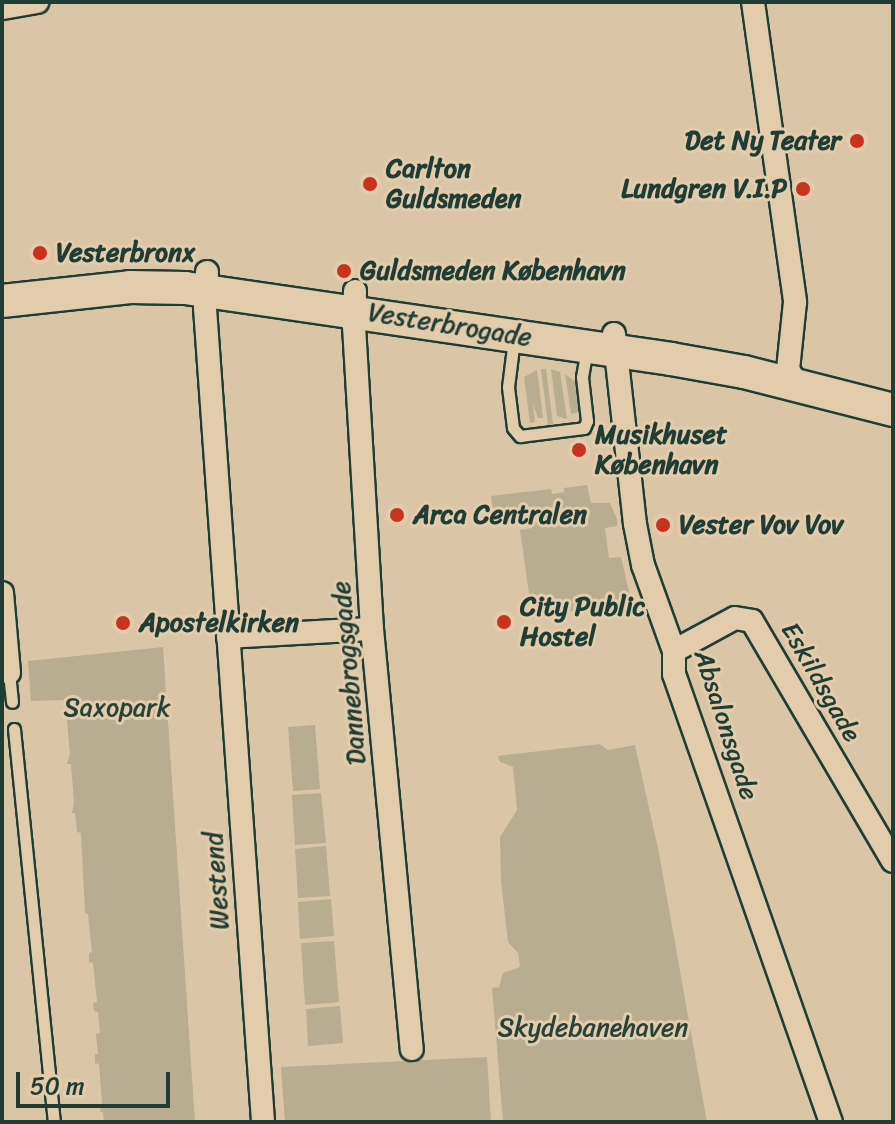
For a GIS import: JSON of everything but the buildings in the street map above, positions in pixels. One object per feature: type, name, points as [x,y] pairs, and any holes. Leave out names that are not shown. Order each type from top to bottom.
[{"type":"street","points":[[2,8],[37,2]]},
{"type":"street","points":[[753,2],[795,302],[794,377]]},
{"type":"street","name":"Vesterbrogade","points":[[2,286],[157,270],[206,281],[355,300],[605,345]]},
{"type":"street","name":"Vesterbrogade","points":[[2,301],[206,281]]},
{"type":"street","name":"Westend","points":[[206,281],[263,1122]]},
{"type":"street","name":"Vesterbrogade","points":[[355,300],[514,335],[605,345],[686,343],[893,410]]},
{"type":"street","name":"Dannebrogsgade","points":[[355,300],[372,629],[412,1049]]},
{"type":"street","name":"Absalonsgade","points":[[605,345],[637,539],[674,651],[674,674],[831,1122]]},
{"type":"street","name":"Vesterbrogade","points":[[794,377],[893,388]]},
{"type":"street","points":[[2,593],[9,673]]},
{"type":"street","name":"Eskildsgade","points":[[674,651],[720,624],[746,618],[763,636],[893,861]]},
{"type":"street","points":[[228,637],[372,629]]},
{"type":"lane","points":[[514,335],[508,381],[513,428],[520,436],[579,430],[585,426],[582,377],[605,345]]},
{"type":"lane","points":[[9,673],[12,702]]},
{"type":"lane","points":[[14,729],[54,1122]]},
{"type":"green space","points":[[541,369],[546,369],[553,424],[548,425]]},
{"type":"green space","points":[[551,369],[560,372],[567,419],[557,416]]},
{"type":"green space","points":[[537,370],[543,418],[538,418],[533,404],[535,422],[530,423],[524,377]]},
{"type":"green space","points":[[565,374],[577,383],[580,411],[576,413],[571,414]]},
{"type":"green space","points":[[587,485],[591,503],[610,503],[617,519],[617,526],[605,528],[609,558],[621,557],[632,605],[532,615],[520,530],[532,528],[531,520],[495,524],[491,496],[551,489],[552,494],[564,492],[564,488]]},
{"type":"green space","name":"Saxopark","points":[[163,647],[195,1122],[104,1122],[103,1112],[100,1112],[99,1064],[95,1063],[95,1054],[98,1054],[96,1034],[100,1033],[98,1012],[94,1011],[93,1003],[97,1002],[93,963],[89,962],[89,953],[92,952],[88,914],[85,913],[81,833],[77,832],[75,813],[72,813],[74,803],[71,764],[67,764],[70,754],[65,700],[31,701],[28,661]]},
{"type":"green space","points":[[315,725],[320,789],[293,791],[288,727]]},
{"type":"green space","name":"Skydebanehaven","points":[[600,744],[608,750],[635,745],[659,853],[707,1122],[503,1122],[492,988],[499,987],[503,973],[520,967],[518,953],[508,942],[501,881],[500,837],[517,810],[513,767],[500,762],[498,756]]},
{"type":"green space","points":[[321,793],[326,843],[295,845],[292,795]]},
{"type":"green space","points":[[326,846],[330,896],[298,898],[295,849]]},
{"type":"green space","points":[[331,899],[334,936],[300,939],[298,902]]},
{"type":"green space","points":[[334,941],[339,1002],[305,1005],[301,943]]},
{"type":"green space","points":[[340,1006],[343,1043],[308,1046],[306,1009]]},
{"type":"green space","points":[[487,1057],[491,1122],[285,1122],[281,1067]]},
{"type":"place","name":"Det Ny Teater","points":[[857,141]]},
{"type":"place","name":"Carlton Guldsmeden","points":[[370,184]]},
{"type":"place","name":"Lundgren V.I.P","points":[[803,189]]},
{"type":"place","name":"Vesterbronx","points":[[40,253]]},
{"type":"place","name":"Guldsmeden København","points":[[344,271]]},
{"type":"place","name":"Musikhuset København","points":[[579,450]]},
{"type":"place","name":"Arca Centralen","points":[[397,515]]},
{"type":"place","name":"Vester Vov Vov","points":[[663,525]]},
{"type":"place","name":"City Public Hostel","points":[[504,622]]},
{"type":"place","name":"Apostelkirken","points":[[123,623]]}]
